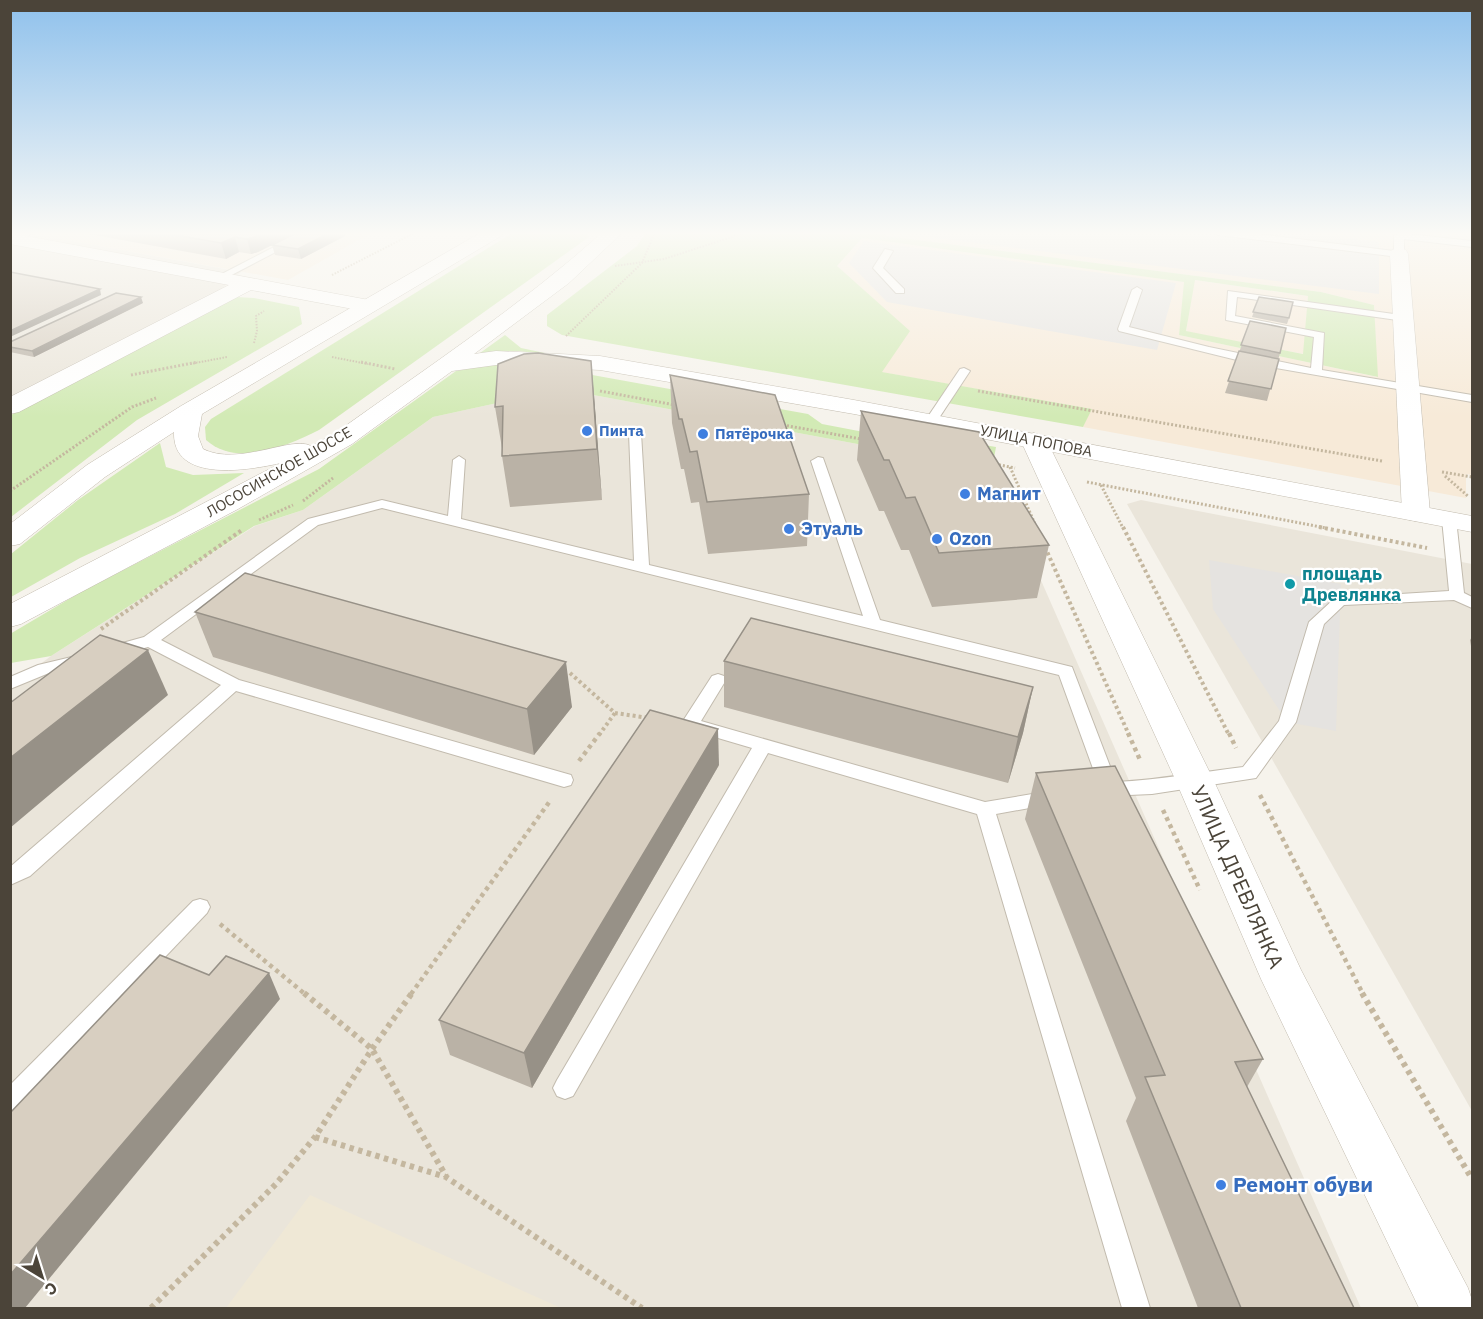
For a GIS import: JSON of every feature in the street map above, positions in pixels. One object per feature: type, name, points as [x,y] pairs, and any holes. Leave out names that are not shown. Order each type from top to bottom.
[{"type":"street","points":[[10,407],[229,294]]},
{"type":"street","points":[[305,294],[369,306]]},
{"type":"street","points":[[10,538],[96,471],[190,411],[390,294]]},
{"type":"street","name":"ЛОСОСИНСКОЕ ШОССЕ","points":[[10,617],[228,503],[343,439],[437,371],[518,331],[554,294]]},
{"type":"street","points":[[1402,294],[1416,513]]},
{"type":"street","name":"УЛИЦА ПОПОВА","points":[[518,331],[600,363]]},
{"type":"street","name":"УЛИЦА ПОПОВА","points":[[437,371],[496,358],[600,363],[931,421],[1461,521]]},
{"type":"street","points":[[190,411],[185,431],[187,446],[199,459],[227,463],[261,460],[343,439]]},
{"type":"street","name":"УЛИЦА ДРЕВЛЯНКА","points":[[1034,441],[1173,783],[1283,979],[1453,1297]]},
{"type":"lane","points":[[1136,294],[1123,329],[1316,372],[1473,399]]},
{"type":"lane","points":[[1232,294],[1230,318],[1320,335],[1316,372]]},
{"type":"lane","points":[[1236,294],[1404,318]]},
{"type":"lane","points":[[931,421],[964,370]]},
{"type":"lane","points":[[635,433],[642,567]]},
{"type":"lane","points":[[454,522],[459,460]]},
{"type":"lane","points":[[818,461],[873,624]]},
{"type":"lane","points":[[10,684],[44,669],[150,641],[313,522],[381,504],[1066,671],[1109,789]]},
{"type":"lane","points":[[1456,595],[1453,554],[1461,521]]},
{"type":"lane","points":[[232,580],[255,586]]},
{"type":"lane","points":[[718,680],[690,724],[985,809],[1109,789],[1249,773],[1287,722],[1317,622],[1340,600],[1456,595],[1473,603]]},
{"type":"lane","points":[[150,641],[233,684],[564,780]]},
{"type":"lane","points":[[10,877],[23,870],[233,684]]},
{"type":"lane","points":[[565,1088],[762,745]]},
{"type":"lane","points":[[985,809],[1136,1308]]},
{"type":"lane","points":[[10,1102],[200,907]]},
{"type":"path","points":[[254,343],[257,331],[256,316],[294,294]]},
{"type":"path","points":[[569,333],[610,294]]},
{"type":"path","points":[[246,348],[254,343],[292,351],[437,371]]},
{"type":"path","points":[[221,362],[231,357]]},
{"type":"path","points":[[954,387],[1413,467]]},
{"type":"path","points":[[590,389],[683,406]]},
{"type":"path","points":[[10,491],[132,407],[161,396]]},
{"type":"path","points":[[776,424],[870,441]]},
{"type":"path","points":[[986,462],[1010,467],[1038,531]]},
{"type":"path","points":[[1473,477],[1438,471],[1473,500]]},
{"type":"path","points":[[44,669],[249,525],[301,502],[339,474]]},
{"type":"path","points":[[1453,554],[1101,485],[1360,990],[1473,1179]]},
{"type":"path","points":[[1043,542],[1173,783]]},
{"type":"path","points":[[570,673],[615,713],[690,724]]},
{"type":"path","points":[[151,1308],[276,1184],[315,1137],[372,1049],[564,780],[615,713]]},
{"type":"path","points":[[200,907],[372,1049],[446,1177]]},
{"type":"path","points":[[315,1137],[446,1177],[642,1308]]},
{"type":"shaded area","points":[[11,294],[216,294],[11,399]]},
{"type":"shaded area","points":[[848,294],[1184,294],[1179,335],[1377,377],[1374,305],[1327,294],[1472,294],[1472,475],[1466,474],[1466,498],[1083,427],[1091,409],[881,372]]},
{"type":"shaded area","points":[[879,294],[1173,294],[1157,350],[887,302]]},
{"type":"shaded area","points":[[1192,294],[1291,294],[1308,296],[1304,354],[1186,332]]},
{"type":"shaded area","points":[[561,389],[992,469],[1361,1308],[11,1308],[11,686],[51,656],[255,526],[303,510],[433,417]]},
{"type":"shaded area","points":[[1141,500],[1472,564],[1472,1111],[1127,504]]},
{"type":"shaded area","points":[[1209,560],[1341,584],[1336,731],[1287,722],[1213,609]]},
{"type":"shaded area","points":[[310,1195],[561,1308],[226,1308]]},
{"type":"green space","points":[[414,294],[510,294],[319,430],[292,442],[262,452],[232,452],[218,448],[206,440],[205,427],[211,419]]},
{"type":"green space","points":[[575,294],[868,294],[910,331],[882,372],[1092,409],[1083,427],[562,335],[547,326],[547,315]]},
{"type":"green space","points":[[1183,294],[1193,294],[1186,331],[1303,354],[1308,296],[1291,294],[1327,294],[1374,305],[1378,377],[1179,335]]},
{"type":"green space","points":[[236,297],[254,298],[299,307],[302,324],[137,420],[11,517],[11,415]]},
{"type":"green space","points":[[505,335],[521,348],[564,357],[519,351],[480,353]]},
{"type":"green space","points":[[496,363],[548,367],[808,414],[822,424],[916,442],[931,436],[996,447],[992,469],[561,389],[433,417],[303,510],[254,526],[51,656],[11,663],[10,634],[81,592],[319,469],[456,371]]},
{"type":"green space","points":[[160,443],[166,467],[193,475],[244,473],[175,514],[80,558],[11,597],[11,554],[78,500]]},
{"type":"building","points":[[10,294],[90,294],[10,331]]},
{"type":"building","points":[[115,294],[141,297],[32,351],[10,347],[10,342]]},
{"type":"building","points":[[1259,297],[1293,302],[1289,318],[1253,312]]},
{"type":"building","points":[[1250,321],[1286,328],[1280,353],[1241,345]]},
{"type":"building","points":[[1239,351],[1279,359],[1271,389],[1228,381]]},
{"type":"building","points":[[538,353],[591,361],[597,449],[502,456],[503,406],[495,407],[498,364],[524,354]]},
{"type":"building","points":[[670,375],[775,395],[809,494],[707,502],[697,451],[690,452],[682,419],[679,419]]},
{"type":"building","points":[[861,411],[979,432],[1049,545],[939,553],[915,497],[906,498],[889,460],[884,460]]},
{"type":"building","points":[[245,573],[566,662],[527,709],[195,612]]},
{"type":"building","points":[[751,618],[1033,687],[1018,737],[724,661]]},
{"type":"building","points":[[100,635],[148,650],[10,758],[10,703]]},
{"type":"building","points":[[650,710],[718,729],[524,1053],[439,1020]]},
{"type":"building","points":[[1115,766],[1263,1059],[1235,1062],[1354,1308],[1241,1308],[1145,1077],[1165,1075],[1036,773]]},
{"type":"building","points":[[160,955],[209,975],[226,956],[269,973],[10,1275],[10,1113]]},
{"type":"place","name":"Пинта","points":[[587,431]]},
{"type":"place","name":"Пятёрочка","points":[[703,434]]},
{"type":"place","name":"Магнит","points":[[965,494]]},
{"type":"place","name":"Этуаль","points":[[789,529]]},
{"type":"place","name":"Ozon","points":[[937,539]]},
{"type":"place","name":"площадь Древлянка","points":[[1290,584]]},
{"type":"place","name":"Ремонт обуви","points":[[1221,1185]]}]
